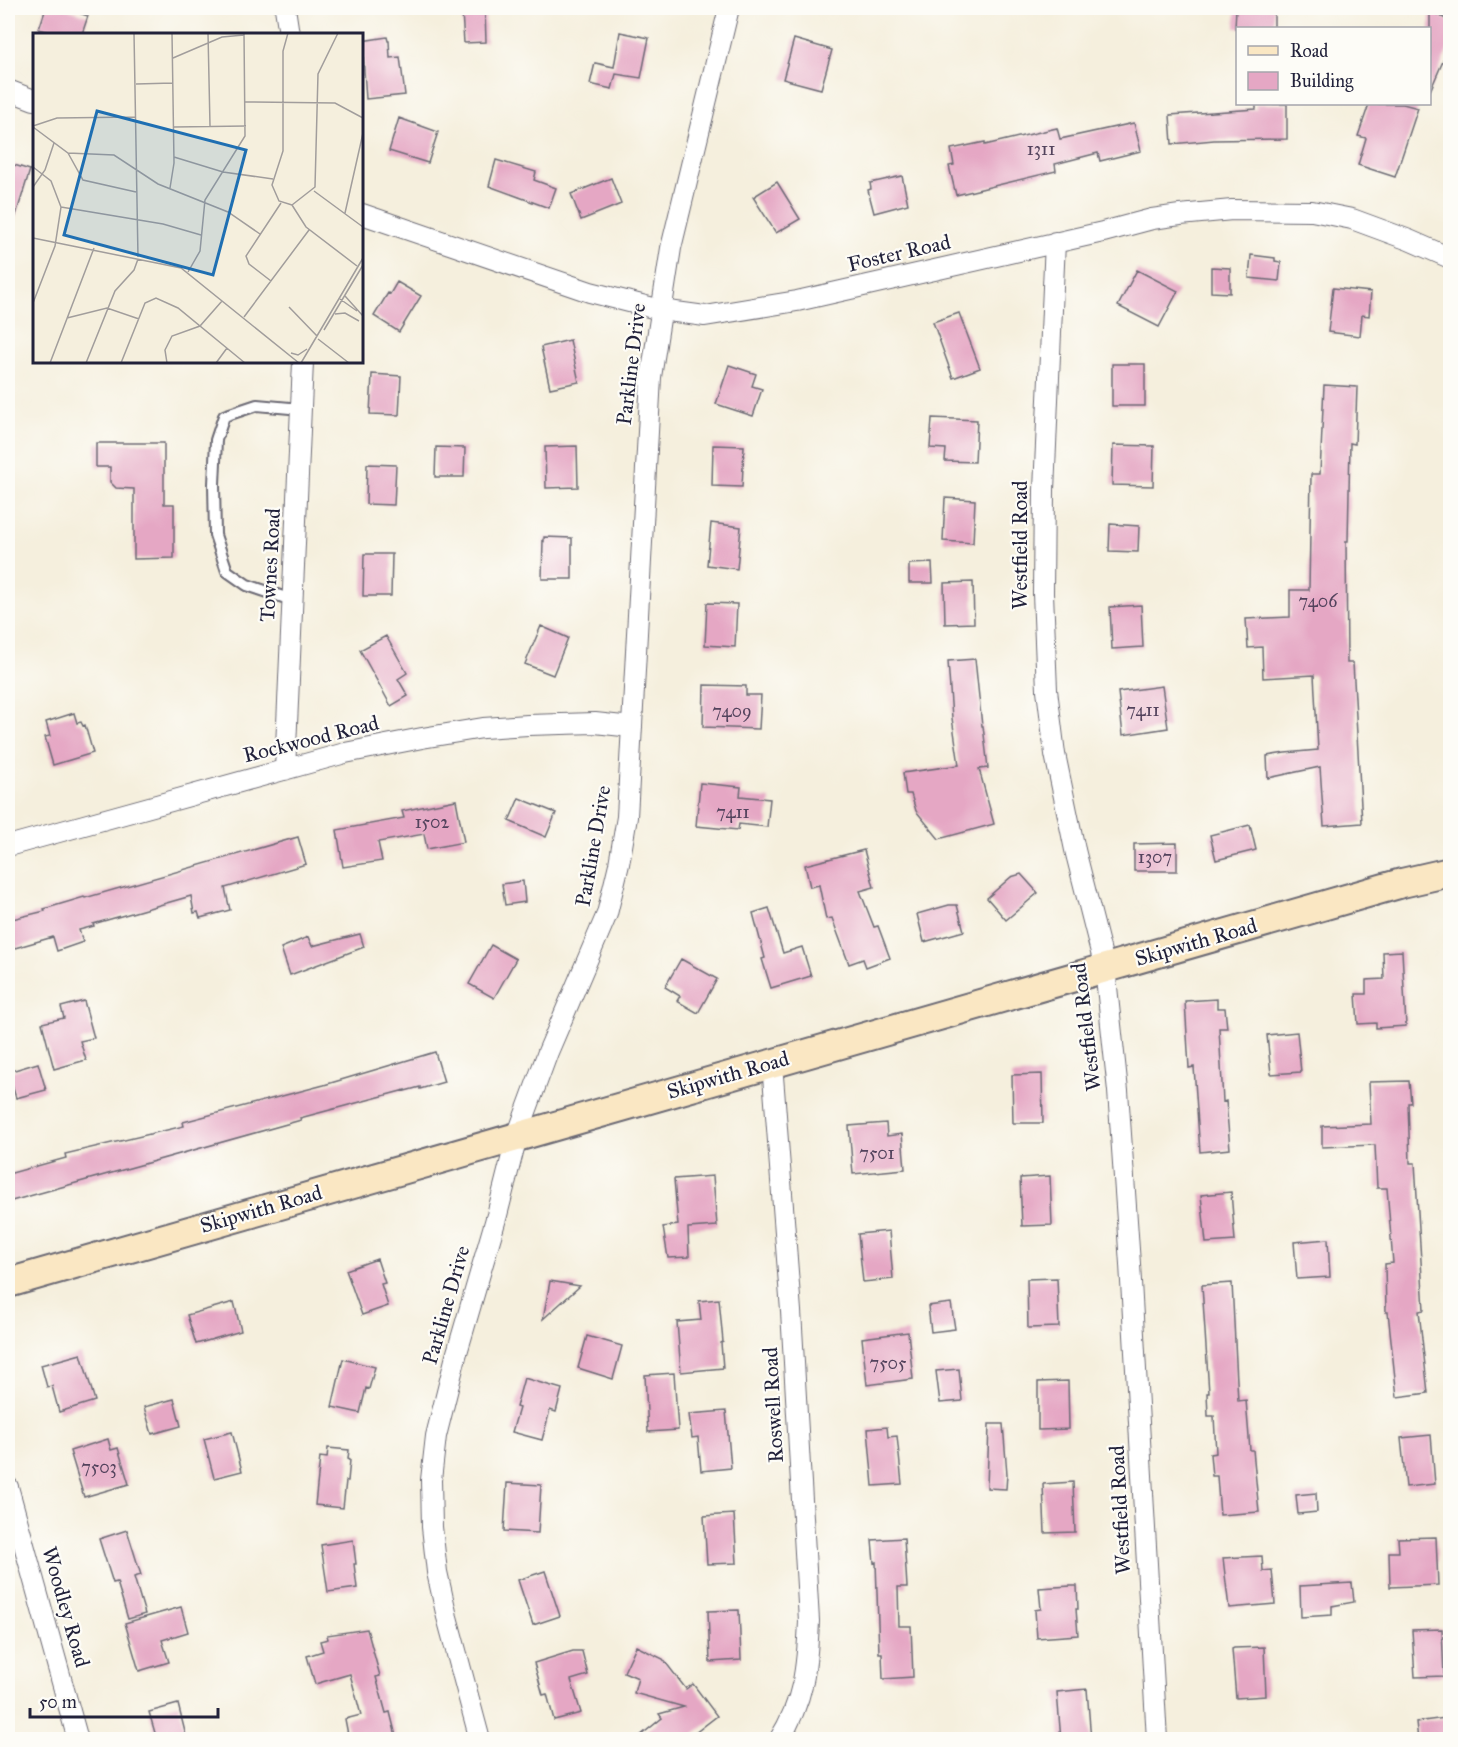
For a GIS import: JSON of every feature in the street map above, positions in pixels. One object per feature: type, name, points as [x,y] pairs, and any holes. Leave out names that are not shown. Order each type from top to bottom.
[{"type":"main road","name":"Skipwith Road","points":[[8,1283],[1402,883],[1450,872]]},
{"type":"street","points":[[285,8],[289,33]]},
{"type":"street","name":"Parkline Drive","points":[[480,1740],[437,1572],[432,1527],[431,1480],[435,1436],[517,1136],[548,1052],[607,914],[619,864],[627,817],[651,377],[671,248],[729,8]]},
{"type":"street","points":[[8,90],[33,100]]},
{"type":"street","name":"Foster Road","points":[[363,214],[590,292],[661,310],[705,316],[797,301],[1152,219],[1232,210],[1312,212],[1352,219],[1450,258]]},
{"type":"street","name":"Westfield Road","points":[[1055,242],[1044,490],[1043,594],[1047,690],[1055,754],[1075,850],[1105,968],[1118,1091],[1157,1740]]},
{"type":"street","name":"Townes Road","points":[[285,770],[303,363]]},
{"type":"street","name":"Rockwood Road","points":[[8,846],[345,753],[483,728],[595,723],[632,727]]},
{"type":"street","name":"Roswell Road","points":[[772,1063],[790,1300],[809,1621],[808,1662],[800,1698],[779,1740]]},
{"type":"street","name":"Woodley Road","points":[[8,1487],[78,1740]]},
{"type":"lane","points":[[292,600],[247,585],[227,571],[215,535],[216,440],[224,416],[257,405],[301,409]]},
{"type":"building","points":[[46,8],[64,8],[88,16],[82,33],[53,33],[39,29]]},
{"type":"building","points":[[1236,8],[1274,8],[1274,27],[1235,28]]},
{"type":"building","points":[[485,11],[486,42],[464,43],[462,12]]},
{"type":"building","points":[[1430,11],[1450,21],[1450,45],[1431,89],[1431,27]]},
{"type":"building","points":[[620,32],[649,38],[641,78],[616,74],[612,89],[590,84],[595,63],[614,67]]},
{"type":"building","points":[[387,37],[390,58],[400,57],[405,95],[366,99],[363,41]]},
{"type":"building","points":[[794,39],[832,50],[821,89],[783,79]]},
{"type":"building","points":[[1256,105],[1287,105],[1287,139],[1214,140],[1172,144],[1170,115],[1256,109]]},
{"type":"building","points":[[1369,105],[1407,105],[1418,108],[1395,177],[1358,165],[1366,138],[1358,136]]},
{"type":"building","points":[[399,118],[438,132],[428,163],[389,151]]},
{"type":"building","points":[[1134,123],[1141,151],[1100,161],[1098,153],[1055,164],[1056,171],[956,195],[949,166],[954,165],[951,149],[985,142],[985,145],[1057,128],[1060,139]]},
{"type":"building","points":[[496,160],[536,172],[534,180],[556,188],[549,208],[489,186]]},
{"type":"building","points":[[8,163],[30,170],[12,228],[8,228]]},
{"type":"building","points":[[902,176],[908,204],[874,213],[868,190],[871,189],[870,183]]},
{"type":"building","points":[[611,178],[621,204],[581,220],[571,194]]},
{"type":"building","points":[[777,182],[800,219],[776,233],[753,197]]},
{"type":"building","points":[[1251,255],[1275,258],[1275,261],[1281,262],[1279,281],[1249,278]]},
{"type":"building","points":[[1211,267],[1230,268],[1230,293],[1211,292]]},
{"type":"building","points":[[1137,270],[1178,291],[1159,327],[1118,306]]},
{"type":"building","points":[[397,282],[421,296],[399,332],[374,316]]},
{"type":"building","points":[[1333,288],[1371,292],[1369,316],[1362,315],[1360,336],[1328,332]]},
{"type":"building","points":[[959,313],[980,368],[953,378],[933,322]]},
{"type":"building","points":[[570,340],[579,382],[550,388],[541,347]]},
{"type":"building","points":[[1112,364],[1145,364],[1145,406],[1112,406]]},
{"type":"building","points":[[729,365],[756,374],[752,386],[762,389],[753,416],[716,404]]},
{"type":"building","points":[[372,374],[401,376],[399,415],[370,414]]},
{"type":"building","points":[[1324,385],[1357,387],[1355,444],[1350,443],[1348,541],[1346,541],[1347,663],[1353,663],[1362,823],[1324,826],[1320,767],[1268,778],[1267,756],[1318,750],[1314,675],[1263,678],[1262,647],[1248,648],[1246,619],[1290,617],[1290,590],[1309,590],[1311,474],[1320,474]]},
{"type":"building","points":[[932,418],[977,420],[975,462],[945,461],[946,449],[930,448]]},
{"type":"building","points":[[96,443],[164,443],[164,504],[174,504],[174,558],[134,559],[134,489],[116,488],[110,482],[110,467],[96,467]]},
{"type":"building","points":[[713,445],[744,446],[742,487],[712,486]]},
{"type":"building","points":[[1113,445],[1154,446],[1153,486],[1112,485]]},
{"type":"building","points":[[577,446],[578,487],[546,488],[545,447]]},
{"type":"building","points":[[436,447],[465,448],[464,477],[435,477]]},
{"type":"building","points":[[367,464],[396,465],[394,505],[366,504]]},
{"type":"building","points":[[945,498],[975,500],[973,543],[943,541]]},
{"type":"building","points":[[711,523],[741,527],[737,569],[707,565]]},
{"type":"building","points":[[1110,524],[1139,526],[1138,552],[1109,551]]},
{"type":"building","points":[[544,537],[572,538],[572,579],[542,579]]},
{"type":"building","points":[[364,554],[392,554],[391,596],[363,596]]},
{"type":"building","points":[[932,563],[933,583],[909,583],[909,564]]},
{"type":"building","points":[[973,582],[974,623],[945,624],[944,583]]},
{"type":"building","points":[[707,603],[737,604],[735,647],[705,645]]},
{"type":"building","points":[[1141,605],[1143,647],[1112,649],[1110,607]]},
{"type":"building","points":[[541,626],[568,638],[553,675],[525,664]]},
{"type":"building","points":[[386,636],[407,673],[398,679],[408,696],[391,706],[360,650]]},
{"type":"building","points":[[975,659],[988,768],[979,769],[994,824],[939,839],[916,811],[911,794],[906,794],[903,773],[959,765],[952,718],[948,661]]},
{"type":"building","points":[[704,685],[746,686],[746,695],[761,695],[759,729],[703,727]]},
{"type":"building","points":[[1162,686],[1168,728],[1123,735],[1118,692]]},
{"type":"building","points":[[74,713],[77,723],[81,722],[83,726],[85,725],[93,753],[53,765],[45,737],[50,736],[46,722]]},
{"type":"building","points":[[700,783],[741,787],[740,796],[770,799],[767,827],[739,824],[738,830],[696,826]]},
{"type":"building","points":[[519,798],[556,813],[546,837],[509,821]]},
{"type":"building","points":[[456,800],[464,842],[427,849],[424,834],[378,842],[382,861],[343,867],[337,830],[404,818],[402,811]]},
{"type":"building","points":[[1250,825],[1256,850],[1216,860],[1210,835]]},
{"type":"building","points":[[298,837],[306,864],[225,888],[230,910],[200,918],[198,912],[194,913],[191,896],[93,924],[94,926],[79,930],[83,942],[57,951],[53,937],[8,950],[8,920]]},
{"type":"building","points":[[1177,843],[1177,871],[1134,871],[1134,844]]},
{"type":"building","points":[[864,850],[874,887],[860,891],[874,927],[878,926],[890,958],[866,967],[863,959],[849,964],[832,918],[826,919],[819,885],[810,887],[805,865]]},
{"type":"building","points":[[1021,874],[1038,893],[1006,920],[987,898],[1011,877]]},
{"type":"building","points":[[523,881],[525,902],[505,905],[502,884]]},
{"type":"building","points":[[957,905],[964,931],[924,942],[917,914]]},
{"type":"building","points":[[769,908],[783,953],[802,947],[811,976],[771,988],[762,959],[765,958],[753,913]]},
{"type":"building","points":[[360,934],[364,947],[290,975],[281,948],[308,937],[312,946]]},
{"type":"building","points":[[491,945],[516,959],[494,998],[469,984]]},
{"type":"building","points":[[1402,951],[1406,1026],[1376,1028],[1376,1023],[1358,1024],[1356,994],[1366,994],[1366,980],[1384,979],[1383,952]]},
{"type":"building","points":[[681,959],[717,979],[698,1013],[677,1001],[680,996],[665,987]]},
{"type":"building","points":[[1217,999],[1217,1008],[1225,1008],[1227,1028],[1219,1028],[1223,1102],[1226,1101],[1230,1149],[1200,1152],[1194,1067],[1189,1068],[1185,1001]]},
{"type":"building","points":[[84,1001],[94,1038],[80,1041],[86,1060],[54,1069],[42,1023],[64,1018],[61,1007]]},
{"type":"building","points":[[1297,1032],[1301,1072],[1271,1074],[1267,1035]]},
{"type":"building","points":[[435,1052],[444,1082],[300,1118],[301,1120],[8,1202],[8,1174],[66,1158],[65,1154],[184,1126],[183,1122],[324,1085]]},
{"type":"building","points":[[38,1063],[46,1090],[16,1098],[8,1072]]},
{"type":"building","points":[[1042,1074],[1043,1123],[1013,1123],[1012,1075]]},
{"type":"building","points":[[1409,1081],[1410,1163],[1415,1163],[1424,1310],[1419,1311],[1428,1393],[1397,1397],[1388,1312],[1386,1312],[1385,1264],[1393,1263],[1387,1188],[1377,1188],[1375,1145],[1322,1147],[1322,1126],[1371,1124],[1369,1082]]},
{"type":"building","points":[[886,1123],[887,1136],[902,1134],[905,1169],[853,1174],[849,1126]]},
{"type":"building","points":[[713,1176],[717,1226],[688,1228],[689,1257],[668,1258],[663,1227],[678,1225],[674,1179]]},
{"type":"building","points":[[1050,1176],[1052,1225],[1022,1226],[1020,1178]]},
{"type":"building","points":[[1231,1192],[1235,1241],[1206,1243],[1201,1195]]},
{"type":"building","points":[[889,1231],[893,1279],[863,1282],[858,1234]]},
{"type":"building","points":[[1328,1239],[1330,1277],[1297,1279],[1294,1242]]},
{"type":"building","points":[[377,1259],[385,1283],[381,1284],[388,1306],[362,1315],[346,1270]]},
{"type":"building","points":[[1057,1278],[1059,1327],[1028,1328],[1027,1279]]},
{"type":"building","points":[[550,1281],[580,1286],[543,1319]]},
{"type":"building","points":[[1232,1283],[1238,1401],[1246,1400],[1259,1512],[1220,1515],[1217,1476],[1212,1476],[1210,1454],[1216,1453],[1214,1416],[1208,1416],[1207,1393],[1209,1393],[1202,1285]]},
{"type":"building","points":[[719,1299],[723,1368],[681,1372],[677,1322],[701,1320],[699,1301]]},
{"type":"building","points":[[234,1302],[241,1331],[196,1344],[187,1315]]},
{"type":"building","points":[[951,1303],[955,1329],[931,1332],[928,1306]]},
{"type":"building","points":[[908,1332],[913,1379],[867,1385],[862,1338]]},
{"type":"building","points":[[587,1336],[622,1346],[613,1379],[578,1368]]},
{"type":"building","points":[[81,1354],[95,1401],[59,1412],[52,1386],[47,1387],[41,1365]]},
{"type":"building","points":[[343,1359],[375,1367],[369,1389],[366,1388],[360,1413],[332,1407]]},
{"type":"building","points":[[959,1369],[962,1401],[940,1403],[936,1371]]},
{"type":"building","points":[[674,1373],[678,1430],[648,1432],[645,1375]]},
{"type":"building","points":[[524,1378],[562,1389],[556,1412],[550,1410],[542,1440],[512,1432]]},
{"type":"building","points":[[1068,1381],[1069,1429],[1038,1430],[1038,1382]]},
{"type":"building","points":[[174,1399],[181,1426],[152,1434],[144,1407]]},
{"type":"building","points":[[726,1411],[731,1468],[701,1471],[698,1437],[692,1438],[689,1414]]},
{"type":"building","points":[[989,1424],[1003,1424],[1006,1489],[987,1488]]},
{"type":"building","points":[[887,1427],[888,1437],[897,1436],[902,1484],[873,1486],[868,1429]]},
{"type":"building","points":[[232,1432],[242,1471],[214,1478],[204,1439]]},
{"type":"building","points":[[1431,1435],[1435,1484],[1406,1487],[1401,1438]]},
{"type":"building","points":[[108,1439],[111,1450],[118,1448],[129,1484],[84,1497],[70,1451]]},
{"type":"building","points":[[328,1448],[349,1450],[348,1481],[346,1481],[343,1508],[315,1505],[320,1457],[327,1458]]},
{"type":"building","points":[[1073,1482],[1075,1532],[1045,1533],[1043,1484]]},
{"type":"building","points":[[507,1483],[541,1485],[538,1533],[504,1531]]},
{"type":"building","points":[[1316,1493],[1317,1512],[1298,1514],[1296,1495]]},
{"type":"building","points":[[734,1514],[737,1563],[707,1564],[704,1516]]},
{"type":"building","points":[[127,1530],[141,1575],[134,1577],[145,1614],[128,1619],[117,1582],[113,1583],[99,1539]]},
{"type":"building","points":[[1436,1537],[1438,1585],[1390,1587],[1389,1552],[1399,1552],[1398,1538]]},
{"type":"building","points":[[904,1538],[907,1587],[898,1587],[899,1626],[911,1626],[913,1677],[883,1679],[882,1653],[879,1653],[876,1562],[874,1563],[872,1540]]},
{"type":"building","points":[[353,1540],[357,1588],[328,1592],[321,1545]]},
{"type":"building","points":[[1262,1556],[1263,1571],[1272,1570],[1275,1604],[1229,1608],[1223,1558]]},
{"type":"building","points":[[545,1571],[560,1616],[533,1625],[518,1580]]},
{"type":"building","points":[[1352,1583],[1354,1602],[1332,1606],[1332,1615],[1301,1617],[1300,1586]]},
{"type":"building","points":[[1077,1586],[1078,1635],[1037,1638],[1035,1610],[1041,1609],[1039,1588]]},
{"type":"building","points":[[181,1607],[188,1632],[162,1640],[169,1662],[139,1671],[125,1623]]},
{"type":"building","points":[[739,1610],[741,1660],[710,1662],[708,1611]]},
{"type":"building","points":[[367,1629],[380,1676],[376,1677],[386,1713],[390,1712],[397,1740],[349,1740],[345,1719],[361,1715],[350,1674],[315,1684],[307,1656],[323,1651],[320,1641],[328,1639],[327,1635]]},
{"type":"building","points":[[1442,1629],[1444,1676],[1415,1677],[1412,1630]]},
{"type":"building","points":[[636,1646],[663,1659],[686,1689],[693,1684],[717,1716],[686,1740],[635,1740],[662,1718],[659,1714],[684,1707],[634,1693],[638,1678],[624,1672]]},
{"type":"building","points":[[1264,1647],[1266,1696],[1236,1698],[1232,1649]]},
{"type":"building","points":[[573,1651],[582,1651],[588,1675],[571,1680],[581,1713],[554,1720],[547,1694],[543,1695],[534,1663]]},
{"type":"building","points":[[1087,1689],[1091,1740],[1061,1740],[1057,1692]]},
{"type":"building","points":[[178,1704],[187,1740],[157,1740],[149,1712]]},
{"type":"building","points":[[1445,1718],[1449,1740],[1418,1740],[1416,1722]]}]
